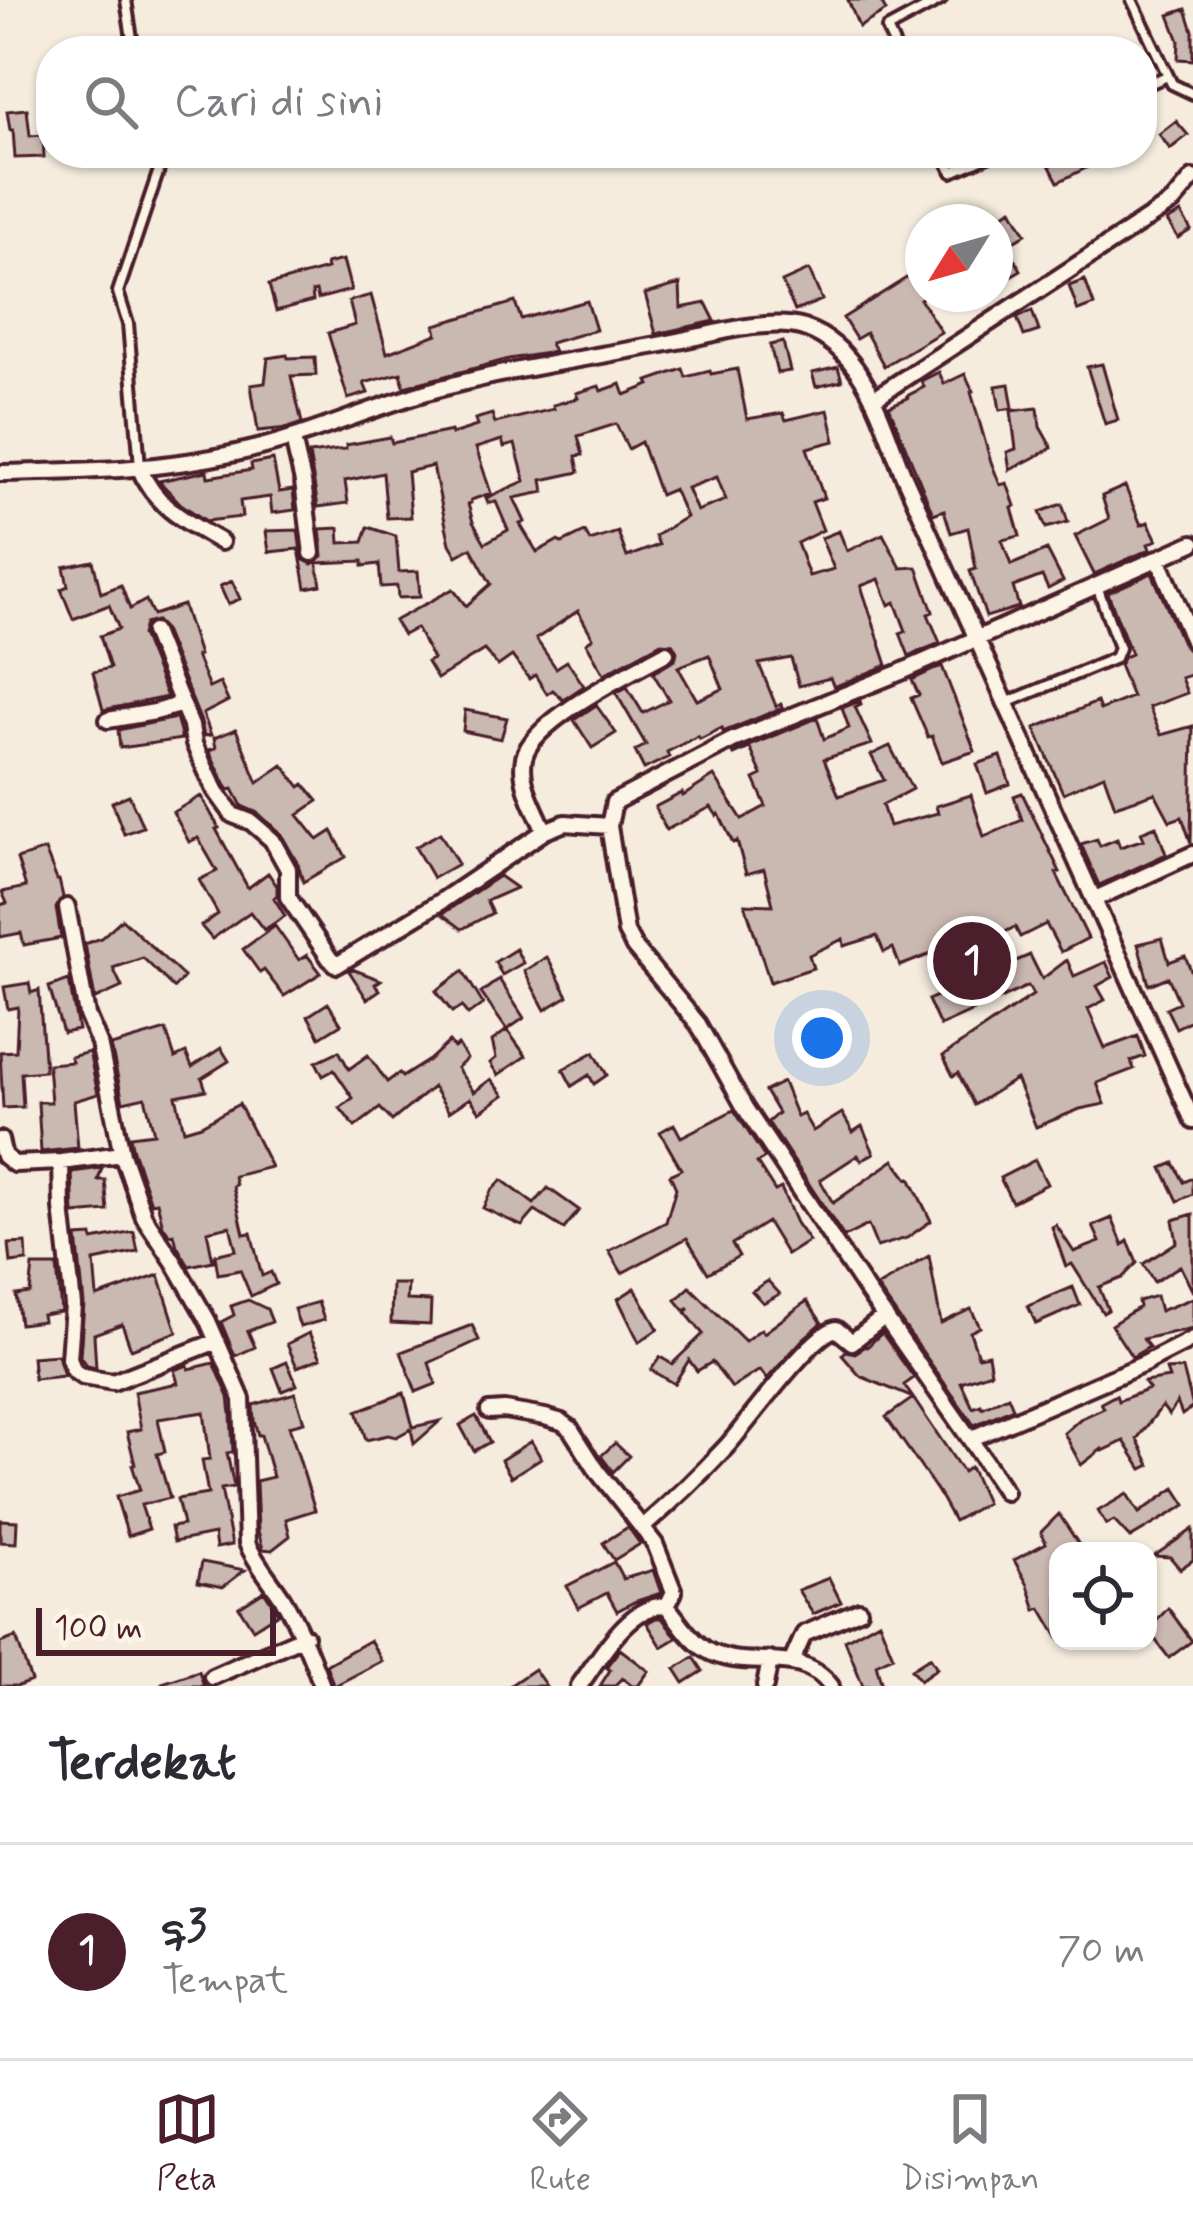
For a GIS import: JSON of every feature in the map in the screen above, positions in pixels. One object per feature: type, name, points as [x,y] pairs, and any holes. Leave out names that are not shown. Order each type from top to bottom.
[{"type":"street","points":[[873,399],[1172,202],[1193,178]]},
{"type":"street","points":[[0,473],[140,470],[235,454],[444,387],[781,324],[802,327],[839,347],[873,399],[902,474],[1193,1120]]},
{"type":"street","points":[[293,439],[312,553]]},
{"type":"street","points":[[140,470],[159,501],[221,542]]},
{"type":"street","points":[[1005,1492],[745,1108],[698,1024],[634,947],[626,932],[609,826],[614,802],[734,740],[1193,543]]},
{"type":"street","points":[[1158,558],[1193,641]]},
{"type":"street","points":[[153,632],[215,790],[233,815],[251,821],[272,840],[288,869],[289,897],[337,965],[545,831],[565,823],[609,826]]},
{"type":"street","points":[[545,831],[525,780],[523,764],[531,742],[561,715],[667,652]]},
{"type":"street","points":[[108,720],[182,704]]},
{"type":"street","points":[[1095,899],[1193,854]]},
{"type":"street","points":[[67,907],[122,1154],[144,1217],[217,1341],[242,1399],[247,1543],[305,1636],[322,1686]]},
{"type":"street","points":[[0,1140],[11,1162],[122,1154]]},
{"type":"street","points":[[61,1162],[73,1305],[69,1359],[74,1371],[82,1377],[113,1382],[217,1341]]},
{"type":"street","points":[[643,1527],[722,1452],[828,1330],[836,1329],[852,1342],[885,1316]]},
{"type":"street","points":[[970,1439],[1193,1339]]},
{"type":"street","points":[[489,1411],[562,1422],[570,1428],[655,1544],[674,1592],[667,1606]]},
{"type":"street","points":[[579,1686],[621,1630],[655,1604],[667,1606],[692,1639],[709,1652],[736,1660],[792,1661],[831,1686]]},
{"type":"street","points":[[792,1661],[804,1634],[859,1610]]},
{"type":"street","points":[[212,1677],[305,1636]]},
{"type":"street","points":[[765,1686],[770,1660]]},
{"type":"lane","points":[[125,0],[131,36]]},
{"type":"lane","points":[[890,36],[887,29],[941,0]]},
{"type":"lane","points":[[1132,0],[1149,36]]},
{"type":"lane","points":[[1157,54],[1176,88],[1193,94]]},
{"type":"lane","points":[[1157,81],[1167,76]]},
{"type":"lane","points":[[140,470],[128,324],[118,292],[160,168]]},
{"type":"lane","points":[[1005,704],[1115,658],[1119,648],[1097,586]]},
{"type":"building","points":[[848,0],[880,0],[886,11],[859,27]]},
{"type":"building","points":[[1186,9],[1193,31],[1193,60],[1178,59],[1179,41],[1169,15]]},
{"type":"building","points":[[27,109],[30,136],[36,136],[36,157],[15,158],[7,111]]},
{"type":"building","points":[[1176,121],[1188,135],[1170,149],[1159,134]]},
{"type":"building","points":[[1051,168],[1086,168],[1058,182]]},
{"type":"building","points":[[1013,211],[1026,234],[1013,242]]},
{"type":"building","points":[[1181,213],[1191,230],[1178,238],[1167,221]]},
{"type":"building","points":[[343,260],[351,290],[318,299],[316,291],[312,292],[313,301],[276,311],[269,285]]},
{"type":"building","points":[[809,270],[822,300],[795,311],[782,282]]},
{"type":"building","points":[[905,279],[905,312],[928,312],[941,332],[884,366],[866,333],[856,339],[843,318]]},
{"type":"building","points":[[1085,280],[1094,305],[1078,311],[1069,286]]},
{"type":"building","points":[[680,284],[681,308],[706,303],[715,321],[656,334],[645,294]]},
{"type":"building","points":[[371,295],[387,353],[437,334],[435,325],[515,302],[521,319],[587,301],[596,330],[550,343],[554,352],[404,387],[401,373],[364,383],[368,393],[348,399],[328,333],[355,325],[349,301]]},
{"type":"building","points":[[1032,311],[1039,331],[1024,336],[1017,318]]},
{"type":"building","points":[[783,342],[790,371],[777,373],[770,345]]},
{"type":"building","points":[[315,357],[316,375],[291,376],[302,423],[258,431],[251,385],[265,383],[268,358]]},
{"type":"building","points":[[1102,364],[1118,420],[1105,424],[1087,367]]},
{"type":"building","points":[[838,367],[842,381],[816,387],[812,373]]},
{"type":"building","points":[[683,369],[686,377],[737,369],[747,419],[783,413],[786,420],[828,410],[835,441],[807,448],[824,498],[812,502],[823,530],[797,543],[809,576],[834,569],[821,538],[839,531],[847,551],[883,534],[901,568],[917,567],[940,643],[909,656],[895,602],[889,605],[879,579],[861,586],[887,665],[834,687],[830,678],[799,686],[791,658],[759,664],[776,706],[782,708],[723,732],[722,728],[698,736],[644,769],[635,751],[646,745],[616,693],[627,687],[643,713],[669,700],[653,673],[675,660],[673,644],[661,643],[604,674],[586,643],[593,638],[578,611],[536,639],[556,668],[567,661],[584,686],[563,700],[553,690],[547,694],[535,675],[529,679],[512,656],[498,666],[484,650],[437,679],[427,662],[433,659],[416,628],[403,635],[394,621],[453,589],[466,606],[491,584],[471,548],[457,556],[450,544],[433,466],[407,472],[411,517],[387,518],[383,473],[345,481],[348,503],[318,507],[309,454],[390,437],[392,443],[452,434],[477,426],[475,419],[492,414],[495,423],[554,409],[553,405],[578,398],[576,393],[599,386],[601,391],[621,384],[625,395],[650,385],[648,381]],"holes":[[[616,424],[628,449],[641,442],[660,495],[674,489],[686,517],[655,536],[659,545],[627,557],[618,532],[590,541],[585,532],[537,552],[520,524],[525,522],[514,498],[544,492],[542,480],[579,472],[576,456],[583,455],[578,436]],[[502,440],[504,447],[515,444],[525,481],[486,498],[488,503],[496,502],[508,530],[485,543],[468,504],[491,493],[476,448]],[[717,477],[726,500],[697,511],[687,488]],[[709,655],[723,689],[697,700],[678,667]]]},
{"type":"building","points":[[939,372],[944,384],[965,374],[973,391],[990,459],[1000,485],[1007,483],[1015,506],[1020,536],[1002,540],[1011,565],[1047,550],[1063,581],[1048,589],[1042,576],[1013,587],[1019,607],[986,617],[970,571],[976,569],[968,528],[951,533],[944,510],[933,514],[889,406],[908,398],[924,387],[921,381]]},
{"type":"building","points":[[1009,384],[1013,408],[1000,410],[996,386]]},
{"type":"building","points":[[1038,408],[1040,427],[1052,448],[1010,470],[1007,452],[1016,449],[1011,411]]},
{"type":"building","points":[[273,460],[279,492],[293,490],[295,510],[272,513],[270,497],[240,501],[242,517],[206,521],[159,481],[207,471],[208,477],[252,470],[251,464]]},
{"type":"building","points":[[1125,486],[1141,525],[1148,522],[1157,540],[1148,544],[1150,549],[1094,574],[1075,536],[1109,519],[1102,496]]},
{"type":"building","points":[[1062,504],[1068,522],[1046,528],[1040,512]]},
{"type":"building","points":[[368,527],[396,536],[399,572],[418,571],[420,597],[398,598],[397,586],[381,587],[379,564],[363,566],[363,561],[317,563],[321,585],[306,588],[299,549],[269,552],[266,531],[298,530],[302,559],[312,564],[323,556],[320,529],[339,528],[340,543],[363,542]]},
{"type":"building","points":[[93,561],[101,593],[121,585],[130,609],[146,600],[153,615],[183,605],[209,688],[220,683],[228,701],[203,714],[211,735],[204,736],[163,628],[156,621],[145,624],[142,635],[167,697],[103,710],[93,672],[110,668],[100,636],[119,629],[109,605],[73,619],[61,589],[68,586],[64,567]]},
{"type":"building","points":[[1152,573],[1183,645],[1193,655],[1193,674],[1181,678],[1187,693],[1149,707],[1161,735],[1193,726],[1191,843],[1182,817],[1170,821],[1155,793],[1115,806],[1104,775],[1063,793],[1035,728],[1097,702],[1100,710],[1132,697],[1119,665],[1131,654],[1108,593]]},
{"type":"building","points":[[232,581],[240,599],[228,604],[220,586]]},
{"type":"building","points":[[942,666],[975,751],[942,762],[911,698],[919,695],[912,680]]},
{"type":"building","points":[[860,701],[855,707],[872,744],[824,759],[839,796],[884,780],[871,755],[890,746],[912,789],[882,805],[889,826],[938,813],[936,806],[971,795],[984,837],[1022,820],[1014,796],[1022,793],[1088,938],[1061,952],[1046,924],[1020,937],[1015,927],[993,938],[1007,965],[1030,955],[1042,979],[1067,960],[1074,976],[1106,962],[1113,977],[1097,986],[1105,1000],[1088,1009],[1105,1048],[1138,1036],[1145,1056],[1131,1061],[1134,1069],[1097,1083],[1105,1104],[1036,1127],[1016,1079],[974,1105],[943,1056],[1033,995],[1028,986],[998,1000],[986,970],[954,983],[939,951],[900,966],[893,948],[884,952],[877,936],[844,946],[843,939],[809,955],[813,968],[770,982],[745,904],[773,905],[764,869],[746,874],[737,841],[733,843],[711,807],[666,830],[655,807],[714,776],[742,819],[766,806],[754,779],[762,775],[750,748],[733,753],[817,718],[824,739],[849,728],[842,708]]},
{"type":"building","points":[[596,705],[616,733],[592,748],[574,720]]},
{"type":"building","points":[[465,710],[507,718],[501,739],[463,731]]},
{"type":"building","points":[[176,718],[182,739],[120,748],[118,730]]},
{"type":"building","points":[[236,729],[258,783],[283,765],[318,801],[298,815],[318,840],[332,831],[346,857],[303,882],[281,834],[258,813],[242,806],[209,750],[216,748],[214,738]]},
{"type":"building","points":[[1001,756],[1010,784],[987,793],[977,764]]},
{"type":"building","points":[[129,795],[143,827],[124,834],[112,802]]},
{"type":"building","points":[[201,796],[248,888],[268,873],[277,886],[274,898],[285,916],[264,930],[250,912],[212,939],[201,926],[218,914],[199,880],[217,871],[198,838],[189,842],[173,812]]},
{"type":"building","points":[[1156,826],[1166,854],[1099,885],[1081,844],[1097,839],[1100,846],[1117,839],[1120,847],[1144,839],[1141,832]]},
{"type":"building","points":[[440,833],[458,864],[433,878],[415,847]]},
{"type":"building","points":[[45,850],[63,897],[56,908],[61,938],[24,945],[21,933],[0,937],[0,905],[7,903],[2,892],[26,887],[17,859]]},
{"type":"building","points":[[499,876],[516,888],[486,901],[492,913],[462,929],[442,914]]},
{"type":"building","points":[[122,919],[184,977],[174,988],[143,958],[113,968],[122,987],[95,999],[85,944],[101,938]]},
{"type":"building","points":[[275,926],[299,960],[307,955],[321,973],[284,996],[243,949]]},
{"type":"building","points":[[1162,938],[1169,962],[1185,956],[1193,975],[1193,1019],[1176,1028],[1166,1008],[1179,1002],[1168,977],[1149,985],[1138,944]]},
{"type":"building","points":[[516,949],[523,963],[502,975],[495,962]]},
{"type":"building","points":[[547,957],[568,996],[545,1010],[524,971]]},
{"type":"building","points":[[352,969],[381,980],[375,984],[380,990],[367,999]]},
{"type":"building","points":[[463,971],[483,1004],[468,1015],[462,1007],[452,1012],[436,991]]},
{"type":"building","points":[[499,979],[524,1018],[507,1030],[481,993]]},
{"type":"building","points":[[69,980],[78,1030],[63,1033],[49,987]]},
{"type":"building","points":[[29,983],[31,993],[39,990],[45,1071],[21,1073],[23,1107],[3,1108],[0,1052],[16,1051],[18,1007],[8,1009],[4,987]]},
{"type":"building","points":[[961,985],[973,1011],[940,1026],[928,1000]]},
{"type":"building","points":[[328,1003],[341,1024],[320,1037],[308,1016]]},
{"type":"building","points":[[166,1030],[175,1058],[186,1053],[192,1067],[221,1048],[229,1061],[202,1078],[206,1090],[176,1096],[184,1130],[239,1104],[271,1167],[234,1176],[244,1234],[251,1233],[262,1276],[271,1272],[276,1284],[251,1296],[240,1270],[218,1274],[215,1255],[236,1250],[230,1226],[207,1231],[213,1261],[189,1266],[174,1234],[163,1226],[157,1202],[151,1203],[133,1151],[130,1136],[154,1133],[145,1097],[123,1102],[111,1046]]},
{"type":"building","points":[[507,1030],[526,1056],[498,1075],[490,1063],[496,1058],[492,1041]]},
{"type":"building","points":[[449,1042],[454,1048],[458,1045],[467,1059],[457,1068],[474,1092],[491,1079],[504,1095],[480,1112],[470,1098],[449,1112],[433,1087],[392,1121],[380,1108],[355,1127],[340,1108],[353,1098],[334,1070],[323,1076],[316,1062],[339,1051],[349,1069],[368,1055],[387,1082],[429,1060]]},
{"type":"building","points":[[89,1052],[98,1094],[74,1101],[78,1148],[41,1152],[38,1102],[51,1102],[48,1064],[72,1062],[70,1057]]},
{"type":"building","points":[[594,1052],[607,1075],[594,1084],[589,1075],[572,1086],[563,1069]]},
{"type":"building","points":[[783,1082],[797,1117],[803,1114],[813,1131],[842,1113],[853,1132],[862,1126],[874,1153],[861,1160],[858,1155],[820,1180],[833,1203],[894,1160],[910,1178],[931,1221],[907,1238],[877,1247],[868,1225],[844,1237],[768,1122],[778,1113],[765,1091]]},
{"type":"building","points":[[734,1110],[765,1158],[757,1163],[775,1191],[781,1188],[809,1241],[787,1255],[767,1222],[732,1244],[739,1256],[708,1273],[687,1238],[622,1273],[609,1251],[666,1222],[676,1188],[670,1175],[681,1169],[660,1132],[674,1124],[681,1137]]},
{"type":"building","points":[[1035,1160],[1047,1184],[1012,1202],[1000,1178]]},
{"type":"building","points":[[1174,1163],[1184,1182],[1193,1178],[1193,1194],[1178,1201],[1162,1168]]},
{"type":"building","points":[[102,1168],[98,1180],[105,1180],[108,1211],[74,1214],[72,1172]]},
{"type":"building","points":[[502,1180],[534,1204],[548,1188],[579,1210],[564,1229],[535,1211],[522,1226],[483,1208]]},
{"type":"building","points":[[1193,1214],[1193,1292],[1180,1266],[1154,1282],[1143,1264],[1177,1242],[1173,1220]]},
{"type":"building","points":[[1112,1218],[1137,1263],[1122,1278],[1099,1287],[1108,1310],[1103,1313],[1072,1264],[1066,1267],[1052,1227],[1056,1225],[1074,1252],[1100,1242],[1093,1226]]},
{"type":"building","points":[[134,1232],[138,1252],[94,1261],[97,1297],[159,1275],[177,1332],[131,1349],[122,1324],[94,1334],[96,1368],[87,1366],[80,1357],[84,1304],[77,1237],[92,1236],[93,1240]]},
{"type":"building","points":[[26,1243],[27,1261],[11,1263],[9,1244]]},
{"type":"building","points":[[929,1256],[941,1323],[971,1309],[980,1327],[970,1332],[978,1356],[988,1354],[991,1372],[961,1382],[973,1408],[1008,1396],[1013,1408],[974,1425],[877,1287]]},
{"type":"building","points":[[33,1266],[57,1266],[61,1312],[20,1324],[16,1295],[30,1293]]},
{"type":"building","points":[[768,1281],[780,1294],[763,1303],[752,1291]]},
{"type":"building","points":[[392,1284],[408,1284],[407,1300],[431,1301],[430,1325],[391,1323]]},
{"type":"building","points":[[690,1287],[745,1341],[807,1301],[822,1323],[767,1379],[760,1370],[732,1388],[712,1362],[697,1371],[689,1360],[674,1384],[651,1370],[660,1357],[672,1364],[703,1334],[686,1313],[689,1308],[685,1311],[676,1300]]},
{"type":"building","points":[[1073,1287],[1080,1305],[1036,1324],[1028,1306]]},
{"type":"building","points":[[635,1288],[658,1329],[639,1342],[618,1299]]},
{"type":"building","points":[[1156,1296],[1160,1311],[1193,1298],[1193,1328],[1143,1339],[1149,1347],[1132,1357],[1111,1325],[1139,1307],[1138,1301]]},
{"type":"building","points":[[248,1300],[267,1309],[272,1322],[248,1331],[255,1347],[235,1356],[221,1322],[234,1315],[231,1306]]},
{"type":"building","points":[[318,1302],[324,1320],[300,1327],[294,1309]]},
{"type":"building","points":[[472,1325],[479,1340],[429,1363],[436,1384],[416,1392],[401,1352]]},
{"type":"building","points":[[309,1333],[321,1358],[297,1367],[287,1344]]},
{"type":"building","points":[[882,1333],[914,1378],[904,1385],[913,1398],[860,1376],[842,1355],[867,1347]]},
{"type":"building","points":[[58,1355],[64,1376],[34,1379],[32,1357]]},
{"type":"building","points":[[287,1362],[297,1385],[282,1391],[273,1368]]},
{"type":"building","points":[[214,1363],[231,1414],[233,1452],[227,1453],[234,1487],[221,1489],[232,1545],[216,1548],[214,1534],[174,1542],[171,1527],[183,1525],[177,1499],[208,1494],[202,1460],[210,1459],[204,1412],[158,1419],[165,1452],[157,1454],[170,1498],[141,1505],[149,1529],[128,1536],[116,1497],[140,1490],[127,1432],[141,1429],[134,1392],[178,1383],[174,1370]]},
{"type":"building","points":[[1183,1369],[1193,1407],[1182,1415],[1177,1402],[1169,1415],[1162,1406],[1137,1439],[1150,1465],[1142,1469],[1124,1441],[1102,1449],[1081,1465],[1064,1433],[1104,1408],[1101,1403],[1149,1389],[1144,1382],[1169,1378],[1166,1370]]},
{"type":"building","points":[[295,1393],[304,1422],[289,1426],[315,1510],[286,1519],[290,1536],[272,1550],[263,1549],[256,1481],[273,1477],[253,1405]]},
{"type":"building","points":[[404,1393],[413,1427],[440,1421],[414,1444],[411,1429],[396,1437],[366,1440],[357,1411]]},
{"type":"building","points":[[913,1398],[963,1472],[970,1467],[986,1503],[954,1521],[886,1417]]},
{"type":"building","points":[[476,1416],[490,1442],[474,1451],[460,1425]]},
{"type":"building","points":[[531,1441],[541,1458],[511,1477],[501,1460]]},
{"type":"building","points":[[615,1443],[629,1456],[613,1472],[601,1456]]},
{"type":"building","points":[[1175,1488],[1186,1505],[1130,1538],[1114,1521],[1106,1525],[1098,1511],[1127,1494],[1139,1513]]},
{"type":"building","points":[[1059,1514],[1077,1542],[1049,1542],[1049,1622],[1041,1608],[1036,1610],[1014,1560],[1046,1543],[1041,1532]]},
{"type":"building","points":[[0,1520],[17,1521],[16,1543],[0,1542]]},
{"type":"building","points":[[628,1527],[640,1544],[614,1560],[603,1543]]},
{"type":"building","points":[[1193,1529],[1193,1560],[1180,1569],[1170,1557],[1157,1554]]},
{"type":"building","points":[[202,1562],[245,1570],[223,1587],[198,1582]]},
{"type":"building","points":[[614,1562],[623,1579],[653,1570],[661,1593],[617,1611],[607,1593],[578,1608],[567,1586]]},
{"type":"building","points":[[829,1578],[841,1602],[813,1614],[798,1590]]},
{"type":"building","points":[[264,1591],[278,1613],[253,1629],[239,1607]]},
{"type":"building","points":[[1168,1608],[1192,1641],[1169,1658],[1157,1642],[1157,1620]]},
{"type":"building","points":[[662,1618],[677,1638],[662,1647],[647,1623]]},
{"type":"building","points":[[879,1621],[893,1656],[876,1664],[882,1686],[863,1686],[845,1640]]},
{"type":"building","points":[[16,1637],[31,1681],[0,1686],[0,1643]]},
{"type":"building","points":[[370,1640],[382,1661],[334,1686],[326,1665]]},
{"type":"building","points":[[620,1649],[649,1671],[638,1686],[622,1678],[614,1686],[600,1686],[610,1670],[606,1667]]},
{"type":"building","points":[[694,1657],[703,1671],[684,1683],[675,1669]]},
{"type":"building","points":[[930,1657],[937,1668],[920,1680],[911,1669]]},
{"type":"building","points":[[534,1669],[546,1686],[509,1686]]},
{"type":"building","points":[[199,1671],[204,1686],[162,1686],[162,1683]]},
{"type":"place","name":"q3","points":[[972,961]]}]
